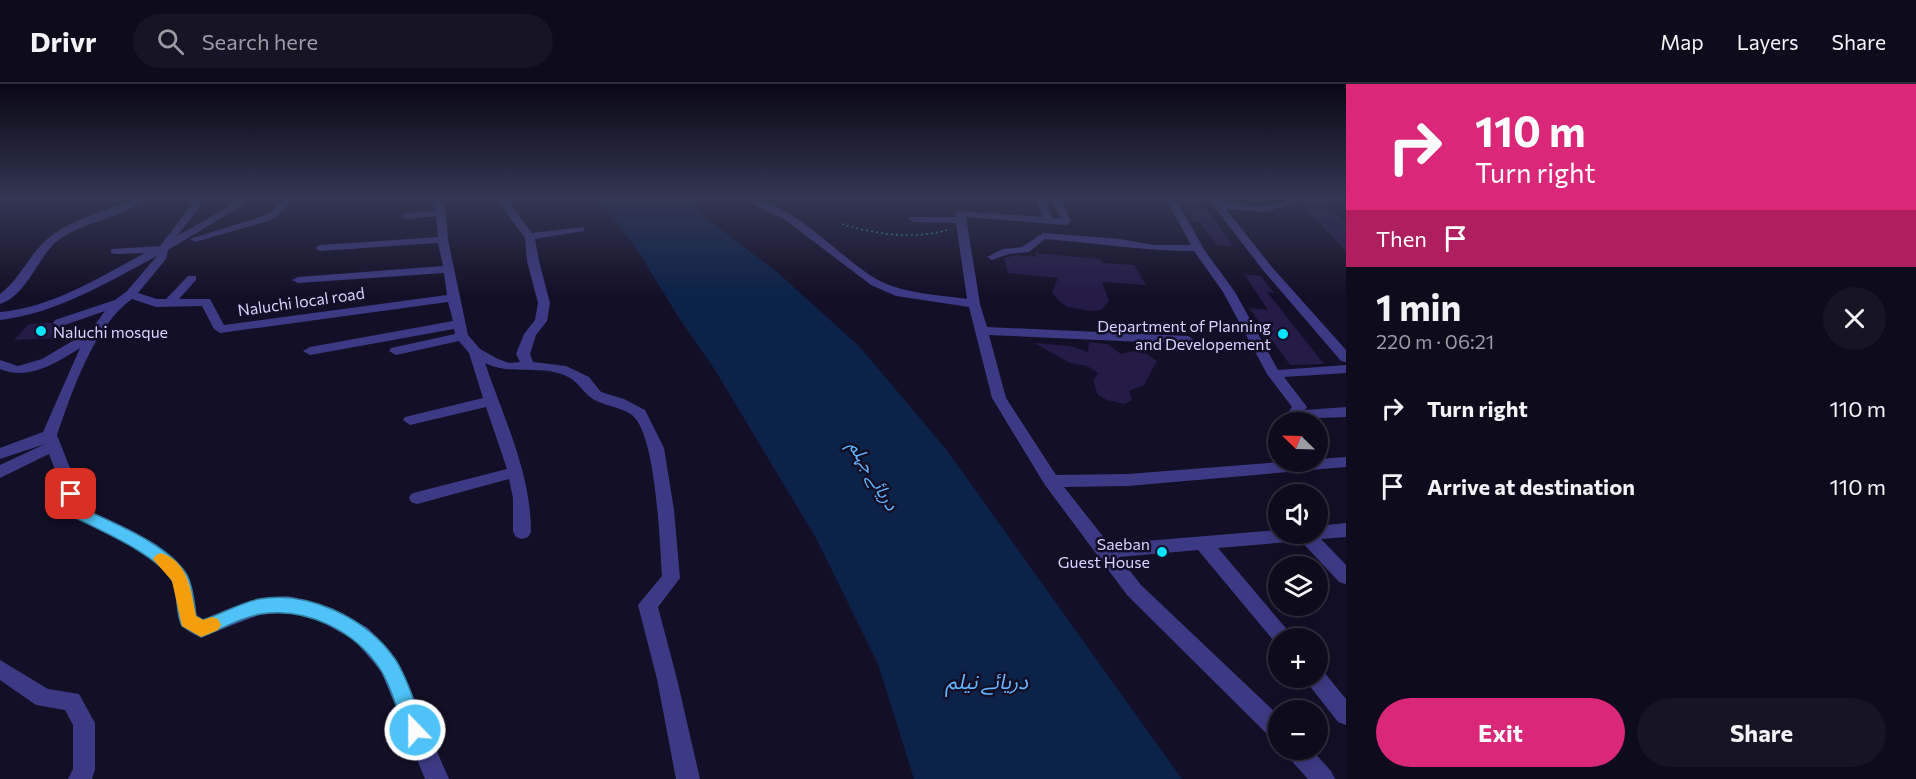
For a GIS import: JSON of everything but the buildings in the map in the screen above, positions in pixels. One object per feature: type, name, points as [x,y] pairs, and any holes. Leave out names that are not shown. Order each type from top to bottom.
[{"type":"street","points":[[0,300],[13,292],[39,255],[55,239],[71,231]]},
{"type":"street","points":[[59,323],[116,303],[131,294],[162,257],[163,249],[175,231]]},
{"type":"street","points":[[1,321],[28,312],[163,249],[195,231]]},
{"type":"street","points":[[115,251],[163,249],[222,231]]},
{"type":"street","points":[[442,231],[453,298],[461,330],[475,352],[516,472],[523,511],[522,532]]},
{"type":"street","points":[[525,231],[530,238],[533,261],[544,303],[541,321],[530,334],[523,354],[528,365]]},
{"type":"street","points":[[530,238],[566,231]]},
{"type":"street","points":[[806,231],[875,283],[896,292],[974,304]]},
{"type":"street","points":[[958,231],[999,398],[1051,481],[1134,590],[1268,720]]},
{"type":"street","points":[[1189,231],[1229,292],[1274,374],[1300,407],[1298,412]]},
{"type":"street","points":[[1238,231],[1346,358]]},
{"type":"street","points":[[992,257],[1007,251],[1025,250],[1043,236],[1120,242],[1154,248],[1198,248]]},
{"type":"street","points":[[320,248],[443,240]]},
{"type":"street","name":"Naluchi local road","points":[[298,280],[449,268]]},
{"type":"street","points":[[169,303],[192,278]]},
{"type":"street","name":"Naluchi local road","points":[[131,294],[156,303],[206,302],[220,329],[453,298]]},
{"type":"street","points":[[116,303],[105,318],[65,389],[51,440],[79,513],[126,536],[160,559],[180,578],[188,620],[201,629],[258,607],[288,604],[325,614],[361,634],[388,665],[437,779]]},
{"type":"street","points":[[310,351],[461,330]]},
{"type":"street","points":[[396,351],[461,330]]},
{"type":"street","points":[[981,331],[1188,340]]},
{"type":"street","points":[[0,364],[18,370],[28,370],[98,332]]},
{"type":"street","points":[[475,352],[508,367],[528,365],[561,369],[584,380],[596,395],[640,412],[656,448],[666,510],[671,578],[648,605],[667,679],[688,779]]},
{"type":"street","points":[[1274,374],[1346,369]]},
{"type":"street","points":[[410,420],[491,401]]},
{"type":"street","points":[[1328,414],[1346,412]]},
{"type":"street","points":[[0,454],[51,440]]},
{"type":"street","points":[[0,472],[51,440]]},
{"type":"street","points":[[1328,463],[1346,462]]},
{"type":"street","points":[[1051,481],[1128,480],[1268,467]]},
{"type":"street","points":[[417,498],[516,472]]},
{"type":"street","points":[[1328,532],[1346,530]]},
{"type":"street","points":[[1104,551],[1268,537]]},
{"type":"street","points":[[1203,543],[1274,628]]},
{"type":"street","points":[[1315,544],[1346,577]]},
{"type":"street","points":[[0,669],[44,698],[71,701],[84,723],[84,769],[80,779]]},
{"type":"street","points":[[1324,688],[1346,715]]},
{"type":"street","points":[[1306,760],[1323,779]]},
{"type":"path","points":[[880,231],[922,235],[945,231]]},
{"type":"water","name":"دریائے نیلم","points":[[623,231],[723,231],[777,272],[859,346],[946,449],[1182,779],[914,779],[878,664],[816,538],[715,370],[679,318]]},
{"type":"slow traffic","points":[[161,559],[180,578],[188,620],[201,629],[212,625]]},
{"type":"place","name":"Naluchi mosque","points":[[41,331]]},
{"type":"place","name":"Department of Planning and Developement","points":[[1283,334]]},
{"type":"place","name":"Saeban Guest House","points":[[1162,552]]},
{"type":"route","points":[[71,494],[79,513],[126,536],[160,559],[180,578],[188,620],[201,629],[258,607],[288,604],[325,614],[361,634],[388,665],[415,730]]},
{"type":"water label","name":"دریائے جہلم","points":[[874,475]]}]
